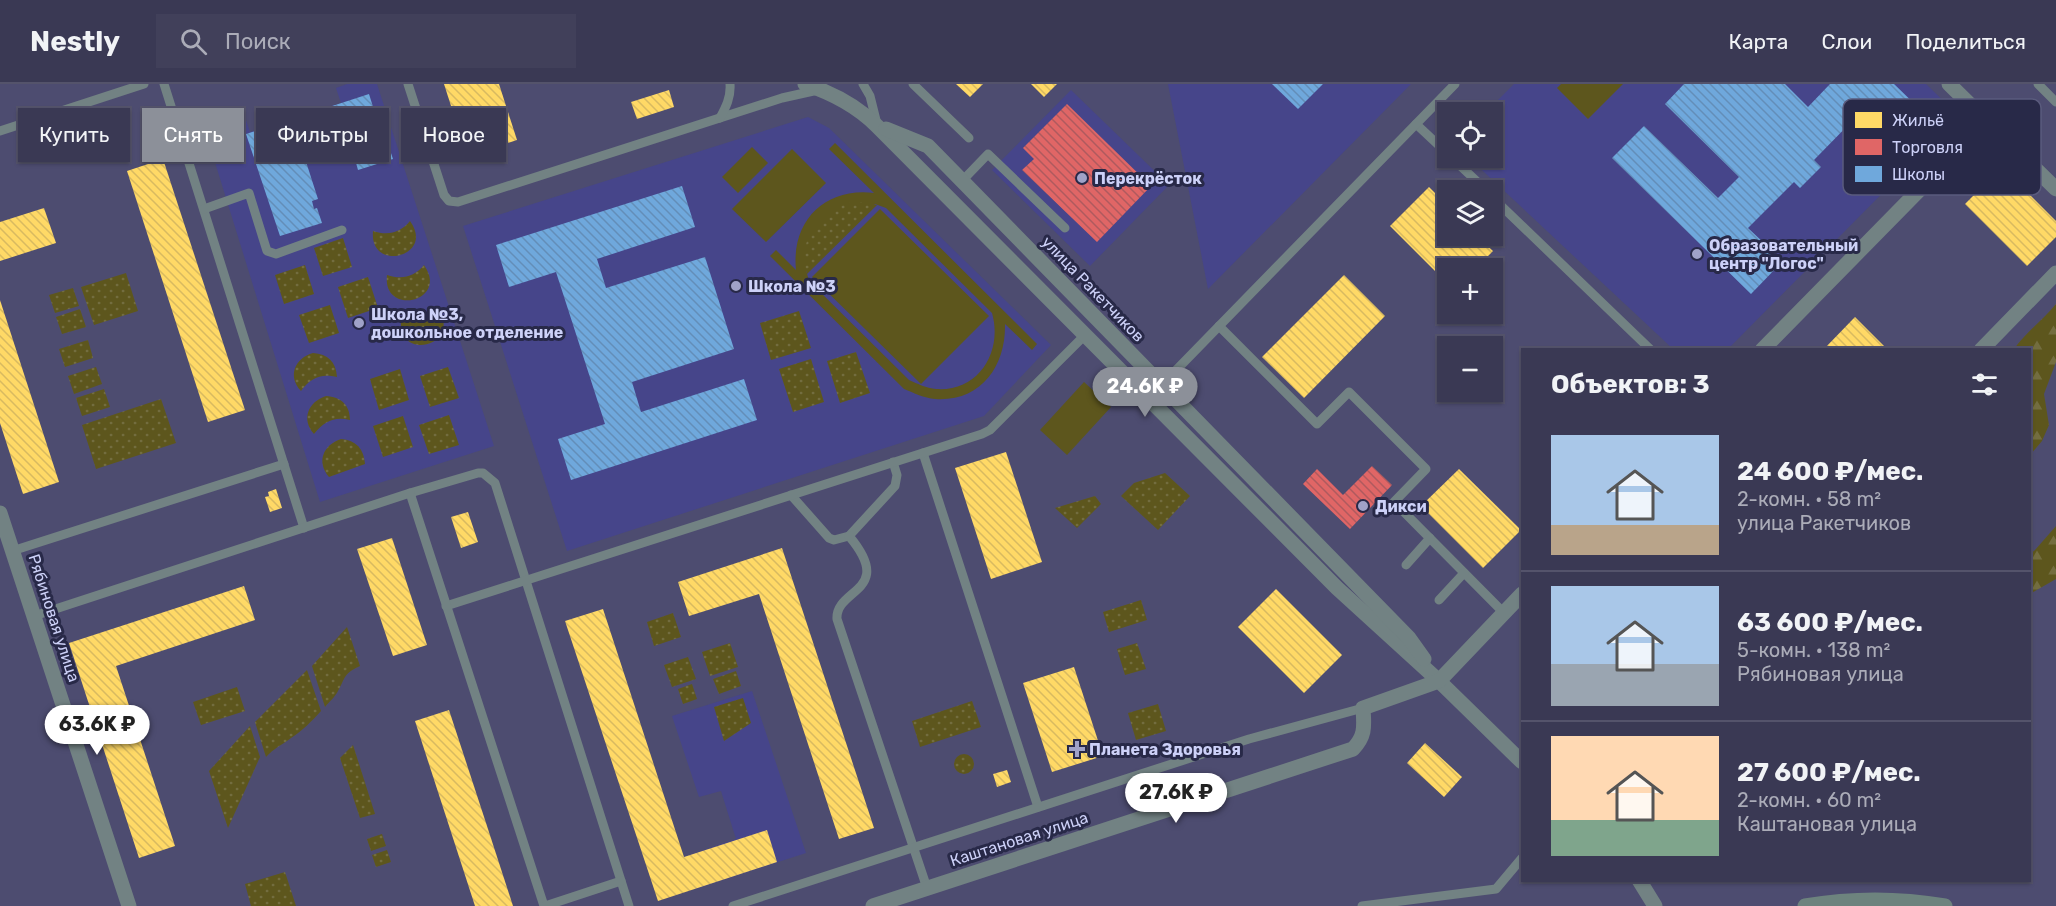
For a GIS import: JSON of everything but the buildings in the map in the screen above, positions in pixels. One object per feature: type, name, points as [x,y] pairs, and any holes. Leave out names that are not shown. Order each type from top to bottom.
[{"type":"main road","points":[[1805,906],[1865,899],[1910,900],[1946,906]]},
{"type":"street","name":"улица Ракетчиков","points":[[805,84],[847,103],[877,126],[1337,588],[1439,681],[1521,761]]},
{"type":"street","points":[[1949,84],[1965,99]]},
{"type":"street","name":"улица Ракетчиков","points":[[877,126],[928,146],[1409,638],[1439,681]]},
{"type":"street","points":[[2041,174],[2056,189]]},
{"type":"street","points":[[1764,348],[1915,195]]},
{"type":"street","points":[[1983,348],[2056,273]]},
{"type":"street","name":"Рябиновая улица","points":[[0,513],[129,906]]},
{"type":"street","points":[[1363,708],[1439,681],[1521,595]]},
{"type":"street","name":"Каштановая улица","points":[[873,906],[1353,749],[1362,739],[1363,708]]},
{"type":"street","points":[[1640,882],[1654,906]]},
{"type":"lane","points":[[0,131],[144,84]]},
{"type":"lane","points":[[164,84],[304,528]]},
{"type":"lane","points":[[408,84],[444,195],[449,201],[466,199],[782,98],[820,89]]},
{"type":"lane","points":[[720,118],[727,104],[730,84]]},
{"type":"lane","points":[[863,84],[870,96],[877,126]]},
{"type":"lane","points":[[913,84],[969,138]]},
{"type":"lane","points":[[1148,399],[1455,84]]},
{"type":"lane","points":[[2038,84],[2056,102]]},
{"type":"lane","points":[[1416,124],[1437,144]]},
{"type":"lane","points":[[962,181],[988,154],[1065,228]]},
{"type":"lane","points":[[1463,168],[1475,180]]},
{"type":"lane","points":[[204,209],[249,193],[267,250],[276,254],[342,230]]},
{"type":"lane","points":[[1503,208],[1649,348]]},
{"type":"lane","points":[[1219,326],[1317,424],[1349,392],[1411,454],[1426,470],[1394,502],[1504,613]]},
{"type":"lane","points":[[447,606],[990,430],[1084,336]]},
{"type":"lane","points":[[923,453],[1038,807]]},
{"type":"lane","points":[[791,495],[829,538],[834,540],[849,536],[895,486],[897,475],[893,462]]},
{"type":"lane","points":[[12,551],[284,464]]},
{"type":"lane","points":[[34,616],[410,493],[470,474],[483,473],[495,483],[629,906]]},
{"type":"lane","points":[[410,493],[544,906],[621,881]]},
{"type":"lane","points":[[849,536],[865,561],[865,581],[859,590],[840,605],[836,612],[837,619],[927,888]]},
{"type":"lane","points":[[1406,565],[1430,538]]},
{"type":"lane","points":[[1439,600],[1464,573]]},
{"type":"lane","points":[[733,906],[1250,739],[1363,708]]},
{"type":"lane","points":[[1362,906],[1496,889],[1521,859]]},
{"type":"shaded area","name":"Школа №3, дошкольное отделение","points":[[347,84],[377,84],[385,108],[325,108],[341,103],[336,88]]},
{"type":"shaded area","points":[[1168,84],[1411,84],[1208,289]]},
{"type":"shaded area","name":"Образовательный центр \"Логос\"","points":[[1514,84],[1926,84],[1941,99],[1843,99],[1843,195],[1881,195],[1729,348],[1672,348],[1503,190],[1503,180],[1492,180],[1480,168],[1503,168],[1503,102],[1496,102]]},
{"type":"shaded area","points":[[1071,90],[1169,185],[1090,266],[992,170]]},
{"type":"shaded area","name":"Школа №3, дошкольное отделение","points":[[244,117],[250,132],[256,130],[256,162],[389,162],[389,121],[494,446],[320,502],[215,162],[244,162]]},
{"type":"shaded area","name":"Школа №3","points":[[808,117],[829,128],[1051,345],[984,416],[567,551],[463,226]]},
{"type":"shaded area","points":[[752,691],[806,853],[695,889],[684,857],[736,839],[721,791],[699,797],[672,716]]},
{"type":"green space","points":[[1561,84],[1623,84],[1588,119],[1557,88]]},
{"type":"green space","points":[[835,143],[1037,344],[1032,350],[1005,324],[1001,354],[988,378],[978,388],[951,398],[935,399],[904,389],[770,256],[776,250],[796,270],[799,236],[815,211],[826,202],[840,196],[874,193],[829,149]],"holes":[[[875,204],[886,208],[992,313],[995,327],[990,355],[976,376],[964,384],[936,389],[909,380],[809,281],[806,270]]]},
{"type":"green space","points":[[752,147],[768,163],[738,193],[722,177]]},
{"type":"green space","points":[[792,149],[826,183],[766,242],[732,209]]},
{"type":"green space","points":[[852,202],[877,205],[807,274],[804,262],[805,250],[813,229],[830,212]]},
{"type":"green space","points":[[880,209],[989,316],[921,384],[812,277]]},
{"type":"green space","points":[[410,221],[416,233],[415,244],[409,251],[390,256],[381,252],[375,244],[373,231],[393,232]]},
{"type":"green space","points":[[343,238],[352,267],[323,276],[314,248]]},
{"type":"green space","points":[[305,265],[314,294],[284,304],[275,275]]},
{"type":"green space","points":[[424,265],[430,278],[428,288],[422,295],[413,300],[403,300],[394,296],[388,288],[387,275],[407,276]]},
{"type":"green space","points":[[126,273],[138,311],[94,325],[81,287]]},
{"type":"green space","points":[[368,277],[378,308],[348,318],[338,287]]},
{"type":"green space","points":[[73,288],[79,306],[55,313],[49,295]]},
{"type":"green space","points":[[2056,304],[2056,362],[2044,394],[2049,425],[2042,441],[2031,454],[2031,348],[2015,348]]},
{"type":"green space","points":[[330,305],[339,333],[309,343],[299,315]]},
{"type":"green space","points":[[80,309],[86,327],[62,334],[56,317]]},
{"type":"green space","points":[[438,309],[443,322],[442,332],[436,340],[418,345],[409,341],[402,333],[401,320],[421,321]]},
{"type":"green space","points":[[799,311],[811,348],[771,360],[760,323]]},
{"type":"green space","points":[[88,340],[93,358],[65,367],[59,349]]},
{"type":"green space","points":[[856,352],[870,393],[840,403],[827,361]]},
{"type":"green space","points":[[313,353],[327,357],[333,363],[337,377],[316,378],[301,391],[294,379],[295,368],[302,359]]},
{"type":"green space","points":[[811,359],[824,402],[793,412],[779,369]]},
{"type":"green space","points":[[96,367],[102,384],[74,394],[68,376]]},
{"type":"green space","points":[[448,367],[459,398],[430,407],[420,376]]},
{"type":"green space","points":[[400,369],[409,400],[379,410],[370,379]]},
{"type":"green space","points":[[1084,382],[1111,407],[1067,455],[1040,430]]},
{"type":"green space","points":[[104,389],[110,407],[82,416],[76,398]]},
{"type":"green space","points":[[326,396],[344,403],[350,420],[330,421],[314,434],[308,423],[308,412],[315,402]]},
{"type":"green space","points":[[161,399],[176,443],[96,469],[82,425]]},
{"type":"green space","points":[[449,415],[459,445],[429,454],[419,425]]},
{"type":"green space","points":[[403,416],[413,447],[383,457],[373,426]]},
{"type":"green space","points":[[341,439],[351,441],[358,446],[365,464],[329,477],[323,466],[323,455],[330,445]]},
{"type":"green space","points":[[1165,473],[1190,496],[1158,530],[1121,496],[1134,483]]},
{"type":"green space","points":[[1095,496],[1101,504],[1077,528],[1055,508]]},
{"type":"green space","points":[[2056,526],[2056,579],[2031,593],[2031,553]]},
{"type":"green space","points":[[1141,600],[1147,620],[1109,632],[1103,612]]},
{"type":"green space","points":[[673,613],[681,637],[654,646],[647,622]]},
{"type":"green space","points":[[347,627],[360,666],[348,674],[337,693],[325,707],[312,666]]},
{"type":"green space","points":[[730,643],[738,667],[710,676],[702,652]]},
{"type":"green space","points":[[1137,643],[1146,669],[1125,675],[1117,649]]},
{"type":"green space","points":[[688,657],[696,679],[672,687],[664,665]]},
{"type":"green space","points":[[307,670],[321,711],[303,729],[266,757],[255,722]]},
{"type":"green space","points":[[736,671],[741,686],[719,694],[713,679]]},
{"type":"green space","points":[[692,684],[697,699],[683,704],[678,689]]},
{"type":"green space","points":[[237,687],[245,711],[201,725],[193,702]]},
{"type":"green space","points":[[743,698],[751,723],[724,741],[714,707]]},
{"type":"green space","points":[[972,701],[981,727],[920,747],[912,721]]},
{"type":"green space","points":[[1158,704],[1166,731],[1136,740],[1128,713]]},
{"type":"green space","points":[[250,726],[260,757],[228,828],[209,771]]},
{"type":"green space","points":[[353,745],[375,814],[360,818],[340,758]]},
{"type":"green space","points":[[964,754],[971,757],[974,764],[971,771],[964,774],[957,771],[954,764],[957,757]]},
{"type":"green space","points":[[382,834],[386,846],[371,851],[367,839]]},
{"type":"green space","points":[[387,850],[391,862],[376,867],[372,855]]},
{"type":"green space","points":[[285,872],[296,906],[251,906],[245,884]]},
{"type":"place","name":"Перекрёсток","points":[[1082,178]]},
{"type":"place","name":"Образовательный центр \"Логос\"","points":[[1697,254]]},
{"type":"place","name":"Школа №3","points":[[736,286]]},
{"type":"place","name":"Школа №3, дошкольное отделение","points":[[359,323]]},
{"type":"place","name":"Дикси","points":[[1363,506]]},
{"type":"place","name":"Планета Здоровья","points":[[1077,749]]}]
